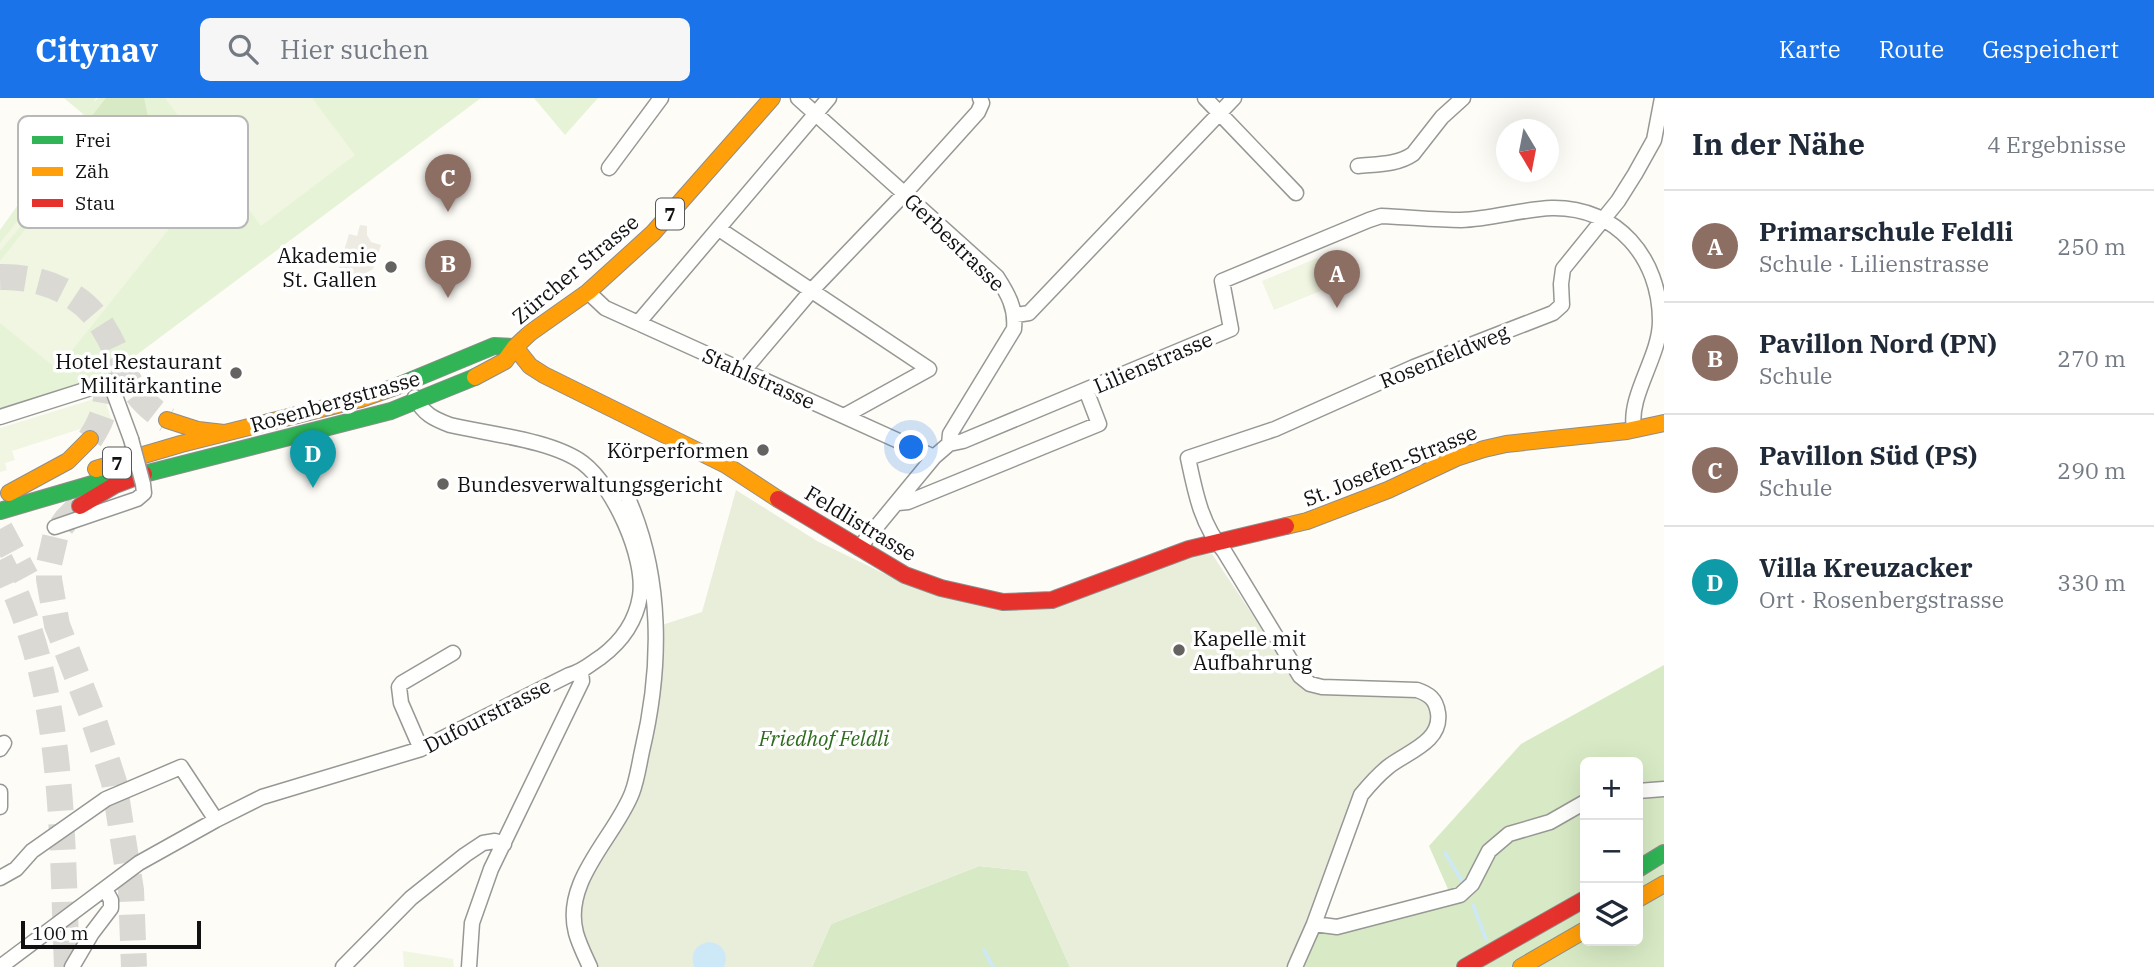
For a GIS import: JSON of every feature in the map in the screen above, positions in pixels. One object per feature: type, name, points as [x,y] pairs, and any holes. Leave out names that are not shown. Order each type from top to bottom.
[{"type":"main road","name":"Zürcher Strasse","points":[[515,347],[588,292],[653,233],[772,98]]},
{"type":"main road","name":"Rosenbergstrasse","points":[[5,494],[224,433],[361,400],[494,346],[515,347]]},
{"type":"main road","name":"Feldlistrasse","points":[[515,347],[530,366],[544,375],[726,465],[859,548],[920,582],[1003,602],[1035,603],[1067,596],[1158,559],[1216,542]]},
{"type":"main road","name":"Rosenbergstrasse","points":[[0,511],[113,478],[144,482],[417,402],[493,369],[505,361],[515,347]]},
{"type":"main road","points":[[167,420],[224,433]]},
{"type":"main road","name":"St. Josefen-Strasse","points":[[1216,542],[1307,521],[1348,506],[1456,458],[1484,449],[1664,423]]},
{"type":"main road","points":[[5,494],[68,461],[90,439]]},
{"type":"main road","points":[[80,506],[105,490],[144,482]]},
{"type":"main road","points":[[1643,866],[1664,853]]},
{"type":"main road","points":[[1643,896],[1664,884]]},
{"type":"main road","points":[[1465,967],[1580,902]]},
{"type":"main road","points":[[1521,967],[1580,933]]},
{"type":"street","points":[[610,167],[661,98]]},
{"type":"street","name":"Gerbestrasse","points":[[797,98],[997,277],[1008,294],[1016,315],[1014,329],[950,434],[948,444],[934,457],[859,548]]},
{"type":"street","points":[[638,323],[829,98]]},
{"type":"street","points":[[745,369],[812,290],[978,112],[982,103],[980,98]]},
{"type":"street","points":[[1205,98],[1296,193]]},
{"type":"street","points":[[1016,315],[1029,313],[1234,98]]},
{"type":"street","points":[[1358,166],[1408,158],[1442,117],[1463,98]]},
{"type":"street","name":"Rosenfeldweg","points":[[1216,542],[1210,536],[1196,495],[1188,458],[1275,429],[1414,367],[1553,313],[1562,305],[1563,269],[1623,192],[1654,139],[1662,98]]},
{"type":"street","name":"Lilienstrasse","points":[[948,444],[963,441],[1231,329],[1222,281],[1368,220],[1381,216],[1463,220],[1549,208],[1577,209],[1618,227],[1635,243],[1646,263],[1659,297],[1660,325],[1656,348],[1634,408],[1634,429]]},
{"type":"street","points":[[719,229],[929,369],[844,416]]},
{"type":"street","name":"Stahlstrasse","points":[[588,292],[605,308],[745,369],[934,457]]},
{"type":"street","points":[[0,418],[110,382],[144,482],[142,496],[55,527]]},
{"type":"street","name":"Dufourstrasse","points":[[0,967],[139,863],[216,820],[272,794],[421,749],[569,675],[581,672],[627,632],[640,596],[635,556],[611,495],[592,471],[563,451],[450,425],[428,415],[417,402],[408,383]]},
{"type":"street","points":[[898,503],[908,502],[1099,424],[1086,390]]},
{"type":"street","points":[[590,967],[575,931],[574,903],[583,879],[632,793],[646,733],[655,668],[655,599],[649,562],[627,496],[623,492],[611,495]]},
{"type":"street","points":[[1216,542],[1292,664],[1310,684],[1322,687],[1417,690],[1430,696],[1437,709],[1437,725],[1431,737],[1390,765],[1362,794],[1314,924],[1295,967]]},
{"type":"street","points":[[421,749],[401,703],[399,687],[453,653]]},
{"type":"street","points":[[469,967],[472,923],[491,869],[582,681],[581,672]]},
{"type":"street","points":[[0,878],[16,870],[32,851],[106,799],[181,767],[216,820]]},
{"type":"street","points":[[1643,791],[1664,789]]},
{"type":"street","points":[[0,792],[0,807]]},
{"type":"street","points":[[1314,924],[1337,927],[1460,895],[1472,884],[1489,851],[1509,834],[1550,822],[1580,805]]},
{"type":"street","points":[[343,967],[411,898],[465,855],[482,843],[495,841],[504,844]]},
{"type":"street","points":[[72,967],[110,908],[111,900],[105,889]]},
{"type":"green space","points":[[64,98],[96,98],[94,102],[98,98],[481,98],[111,374],[0,409],[0,230],[18,205],[18,228],[248,228],[248,116],[82,116],[83,114]]},
{"type":"green space","points":[[106,98],[144,98],[148,116],[92,116]]},
{"type":"green space","points":[[165,98],[312,98],[355,155],[261,226],[248,209],[248,116],[178,116]]},
{"type":"green space","points":[[534,98],[598,98],[565,135]]},
{"type":"green space","points":[[18,220],[19,228],[0,251],[0,243]]},
{"type":"green space","points":[[26,228],[169,229],[57,369],[0,323],[0,261]]},
{"type":"green space","points":[[1317,258],[1330,287],[1274,310],[1262,281]]},
{"type":"green space","points":[[104,396],[111,419],[12,451],[15,460],[5,463],[7,470],[0,472],[0,428]]},
{"type":"green space","name":"Friedhof Feldli","points":[[736,490],[817,541],[885,574],[1019,603],[1158,559],[1212,554],[1296,680],[1418,696],[1428,701],[1435,720],[1424,737],[1380,767],[1290,967],[1070,967],[1027,871],[979,866],[831,924],[812,967],[590,967],[575,931],[583,879],[632,793],[656,627],[702,612]]},
{"type":"green space","points":[[1664,665],[1664,967],[1290,967],[1306,930],[1451,896],[1429,846],[1521,744]]},
{"type":"green space","points":[[979,866],[1027,871],[1070,967],[812,967],[831,924]]},
{"type":"green space","points":[[403,951],[453,959],[454,967],[404,967]]},
{"type":"shaded area","points":[[360,225],[367,226],[367,235],[371,242],[381,245],[373,269],[364,274],[366,278],[358,282],[351,269],[339,268],[349,234],[357,236]]},
{"type":"water","points":[[708,942],[718,944],[724,950],[724,967],[694,967],[695,951]]},
{"type":"waterway","points":[[1445,853],[1464,884]]},
{"type":"waterway","points":[[1473,905],[1486,939]]},
{"type":"waterway","points":[[984,950],[993,967]]},
{"type":"tunnel","points":[[0,277],[45,283],[59,288],[84,304],[103,327],[134,388],[152,409],[167,420]]},
{"type":"tunnel","points":[[90,439],[101,420],[106,401],[102,361]]},
{"type":"tunnel","points":[[79,507],[56,534],[49,564],[49,579],[57,625],[91,712],[114,782],[131,890],[134,967]]},
{"type":"tunnel","points":[[0,529],[26,577]]},
{"type":"tunnel","points":[[0,560],[22,608],[49,708],[61,811],[67,967]]},
{"type":"traffic: fast","points":[[395,387],[494,346],[515,347]]},
{"type":"traffic: fast","points":[[0,511],[113,478],[144,474],[391,411],[475,377]]},
{"type":"traffic: fast","points":[[1643,866],[1664,853]]},
{"type":"traffic: slow","points":[[475,377],[505,361],[530,333],[588,292],[653,233],[772,98]]},
{"type":"traffic: slow","points":[[515,347],[530,366],[544,375],[726,465],[778,499]]},
{"type":"traffic: slow","points":[[96,469],[181,444],[361,399],[395,387]]},
{"type":"traffic: slow","points":[[167,420],[198,430],[224,433]]},
{"type":"traffic: slow","points":[[1286,526],[1307,521],[1388,490],[1456,458],[1484,449],[1506,444],[1627,431],[1664,423]]},
{"type":"traffic: slow","points":[[9,493],[68,461],[90,439]]},
{"type":"traffic: slow","points":[[1643,896],[1664,884]]},
{"type":"traffic: slow","points":[[1521,967],[1580,933]]},
{"type":"traffic: jam","points":[[80,506],[115,485],[144,474]]},
{"type":"traffic: jam","points":[[778,499],[905,575],[941,588],[1003,602],[1052,600],[1189,549],[1286,526]]},
{"type":"traffic: jam","points":[[1465,967],[1580,902]]},
{"type":"place","name":"Pavillon Süd (PS)","points":[[448,212]]},
{"type":"place","name":"Akademie St. Gallen","points":[[391,267]]},
{"type":"place","name":"Pavillon Nord (PN)","points":[[448,298]]},
{"type":"place","name":"Primarschule Feldli","points":[[1337,308]]},
{"type":"place","name":"Hotel Restaurant Militärkantine","points":[[236,373]]},
{"type":"place","name":"Körperformen","points":[[763,450]]},
{"type":"place","name":"Bundesverwaltungsgericht","points":[[443,484]]},
{"type":"place","name":"Villa Kreuzacker","points":[[313,488]]},
{"type":"place","name":"Kapelle mit Aufbahrung","points":[[1179,650]]}]
